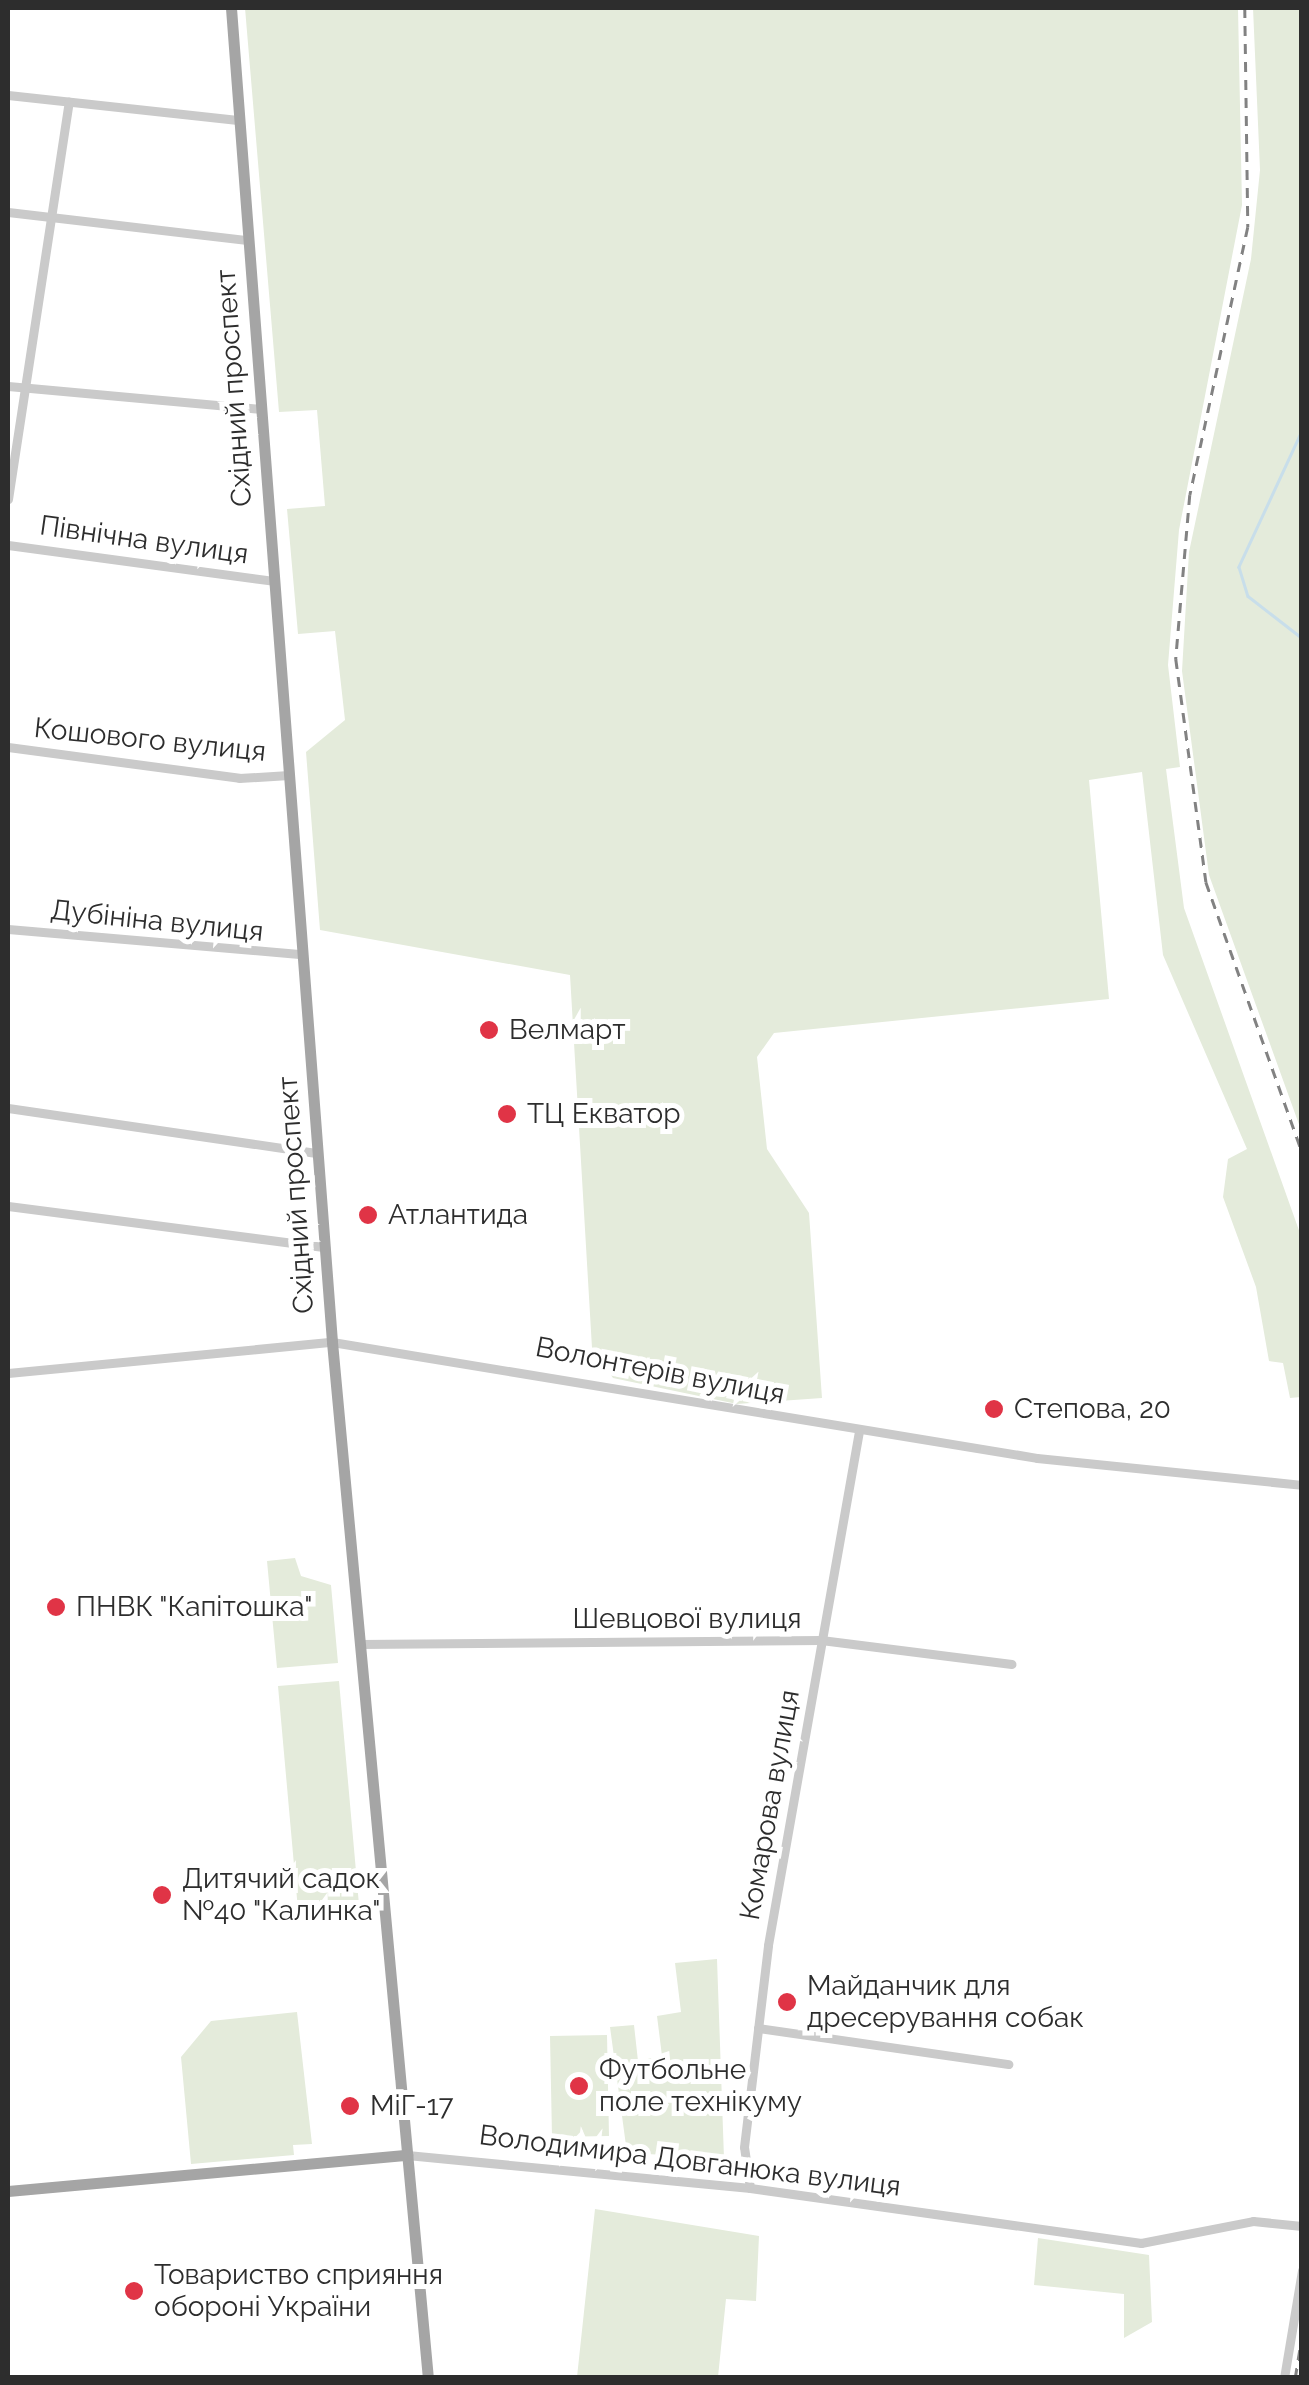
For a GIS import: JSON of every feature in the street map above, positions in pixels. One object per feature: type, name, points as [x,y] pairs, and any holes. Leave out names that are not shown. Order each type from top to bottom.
[{"type":"main road","name":"Східний проспект","points":[[231,8],[332,1342],[428,2378]]},
{"type":"main road","name":"Володимира Довганюка вулиця","points":[[8,2190],[407,2155]]},
{"type":"street","points":[[8,95],[238,120]]},
{"type":"street","points":[[8,499],[69,102]]},
{"type":"street","points":[[8,212],[248,240]]},
{"type":"street","points":[[8,386],[260,410]]},
{"type":"street","name":"Північна вулиця","points":[[8,544],[274,581]]},
{"type":"street","name":"Кошового вулиця","points":[[8,747],[239,778],[288,775]]},
{"type":"street","name":"Дубініна вулиця","points":[[8,929],[302,954]]},
{"type":"street","points":[[8,1108],[318,1153]]},
{"type":"street","points":[[8,1206],[325,1247]]},
{"type":"street","name":"Волонтерів вулиця","points":[[8,1374],[332,1342],[511,1365],[858,1431],[1302,1485]]},
{"type":"street","name":"Комарова вулиця","points":[[750,2188],[744,2147],[758,2028],[858,1431]]},
{"type":"street","name":"Шевцової вулиця","points":[[360,1644],[821,1640],[1012,1664]]},
{"type":"street","points":[[758,2028],[1008,2064]]},
{"type":"street","name":"Володимира Довганюка вулиця","points":[[407,2155],[750,2188],[1141,2243],[1253,2221],[1302,2226]]},
{"type":"street","points":[[1284,2378],[1302,2271]]},
{"type":"green space","points":[[245,8],[1238,8],[1242,205],[1179,530],[1168,665],[1180,767],[1166,769],[1184,908],[1301,1236],[1301,1397],[1290,1398],[1283,1363],[1269,1361],[1256,1287],[1223,1197],[1228,1159],[1247,1149],[1163,955],[1142,772],[1089,780],[1109,999],[774,1033],[757,1057],[767,1149],[809,1213],[822,1398],[737,1404],[613,1378],[592,1348],[570,975],[320,930],[306,752],[345,720],[335,631],[298,634],[287,509],[325,506],[317,410],[279,412]]},
{"type":"green space","points":[[1253,8],[1302,8],[1301,1130],[1209,875],[1182,671],[1189,552],[1251,259],[1260,170]]},
{"type":"green space","points":[[295,1558],[301,1576],[331,1585],[338,1663],[277,1668],[267,1561]]},
{"type":"green space","points":[[339,1681],[360,1916],[299,1921],[278,1686]]},
{"type":"green space","points":[[717,1959],[724,2158],[627,2153],[610,2027],[634,2025],[638,2061],[662,2056],[657,2016],[681,2012],[675,1963]]},
{"type":"green space","points":[[297,2012],[312,2144],[293,2145],[294,2155],[191,2164],[181,2057],[211,2021]]},
{"type":"green space","name":"Футбольне поле технікуму","points":[[607,2035],[609,2136],[552,2137],[550,2036]]},
{"type":"green space","points":[[595,2209],[759,2236],[756,2301],[726,2299],[718,2377],[577,2377]]},
{"type":"green space","points":[[1038,2238],[1149,2255],[1152,2322],[1124,2338],[1124,2294],[1034,2285]]},
{"type":"waterway","points":[[1302,431],[1239,567],[1248,596],[1302,638]]},
{"type":"waterway","points":[[1302,749],[1302,768]]},
{"type":"railway","points":[[1245,8],[1248,227],[1190,495],[1176,659],[1206,882],[1302,1152]]},
{"type":"railway","points":[[1295,2378],[1302,2335]]},
{"type":"place","name":"Велмарт","points":[[489,1030]]},
{"type":"place","name":"ТЦ Екватор","points":[[507,1114]]},
{"type":"place","name":"Атлантида","points":[[368,1215]]},
{"type":"place","name":"Степова, 20","points":[[994,1409]]},
{"type":"place","name":"ПНВК \"Капітошка\"","points":[[56,1607]]},
{"type":"place","name":"Дитячий садок №40 \"Калинка\"","points":[[162,1895]]},
{"type":"place","name":"Майданчик для дресерування собак","points":[[787,2002]]},
{"type":"place","name":"Футбольне поле технікуму","points":[[579,2086]]},
{"type":"place","name":"МіГ-17","points":[[350,2106]]},
{"type":"place","name":"Товариство сприяння обороні України","points":[[134,2291]]}]
